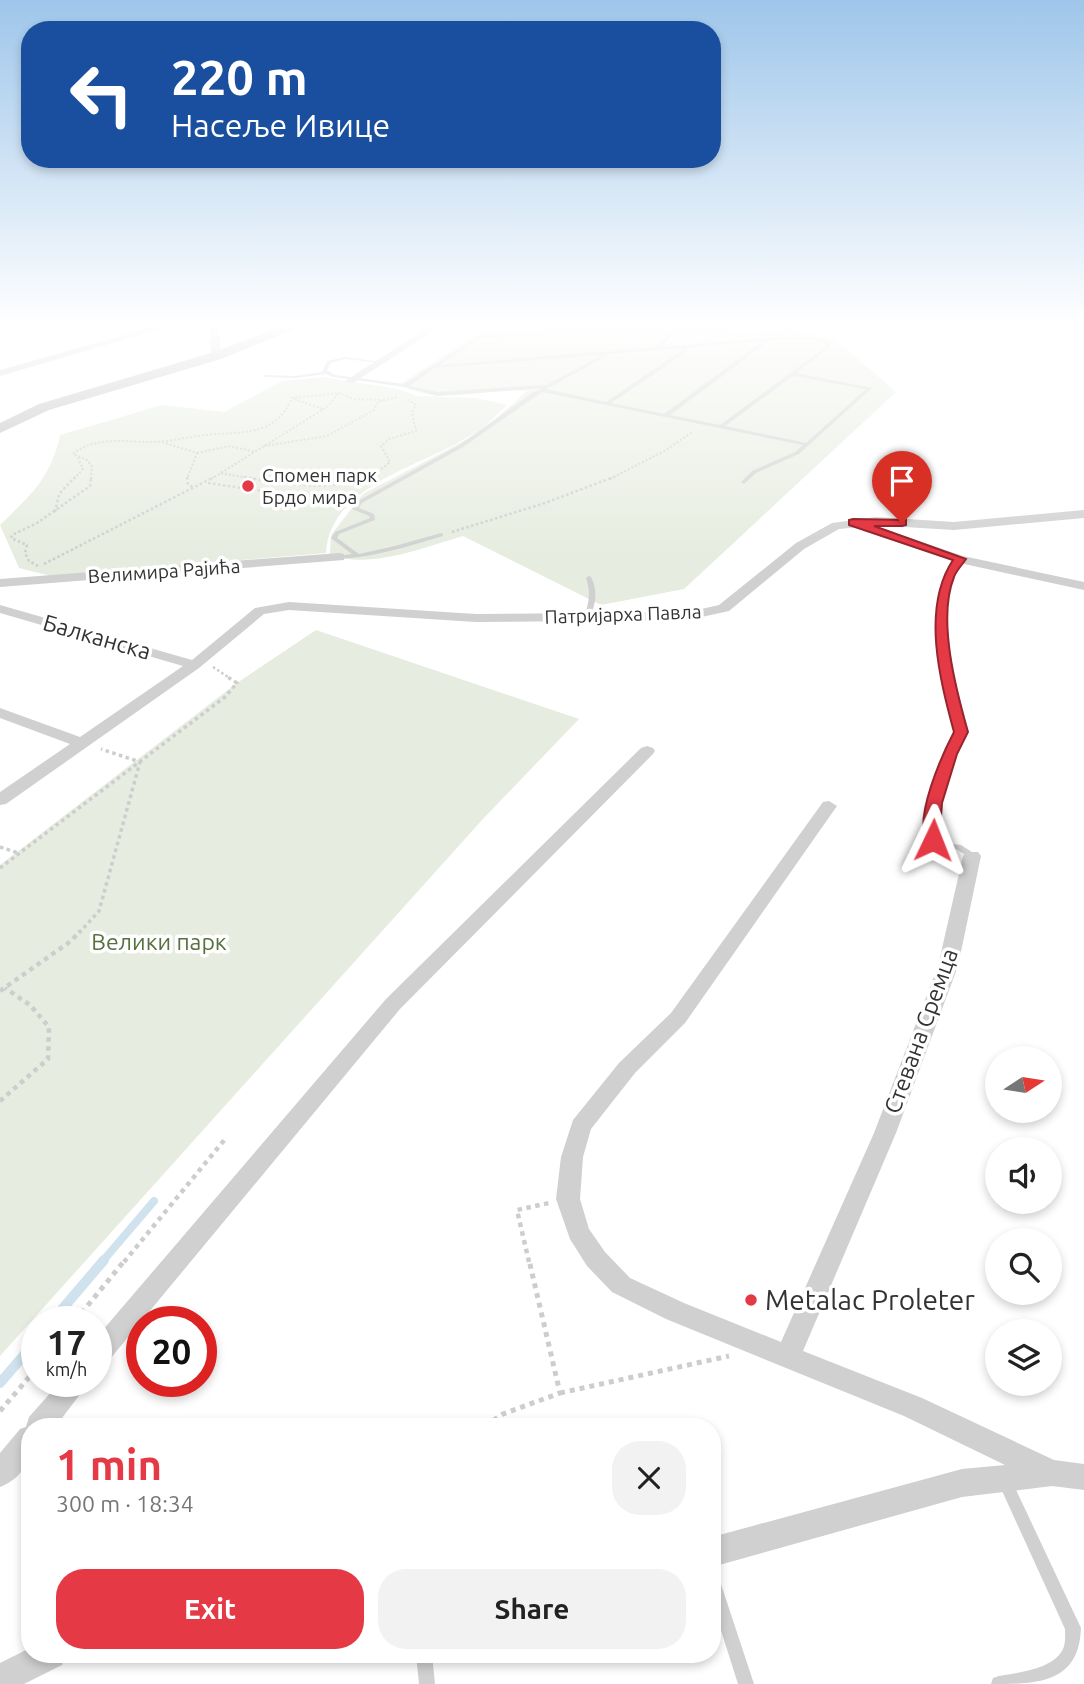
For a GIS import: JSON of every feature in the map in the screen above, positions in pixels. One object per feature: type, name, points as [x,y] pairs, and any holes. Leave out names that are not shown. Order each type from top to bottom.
[{"type":"street","points":[[0,429],[7,421],[61,402]]},
{"type":"street","name":"Патријарха Павла","points":[[0,800],[197,662],[260,611],[289,606],[476,618],[688,616],[724,608],[800,545],[836,526],[853,522],[954,526],[1084,514]]},
{"type":"street","points":[[853,522],[960,559],[1084,586]]},
{"type":"street","name":"Велимира Рајића","points":[[4,583],[339,557]]},
{"type":"street","points":[[0,599],[4,583]]},
{"type":"street","name":"Балканска","points":[[0,609],[197,662]]},
{"type":"street","points":[[0,713],[82,743]]},
{"type":"street","points":[[112,1338],[393,1004],[647,751]]},
{"type":"street","points":[[829,806],[678,1018],[627,1068],[581,1126],[572,1157],[568,1199],[578,1232],[596,1259],[621,1285],[913,1407],[1052,1473]]},
{"type":"street","name":"Стевана Сремца","points":[[776,1352],[885,1133],[948,965],[972,856]]},
{"type":"street","points":[[46,1418],[63,1397]]},
{"type":"street","points":[[0,1474],[21,1449]]},
{"type":"street","points":[[721,1550],[962,1483],[1052,1473],[1084,1477]]},
{"type":"street","points":[[1,1684],[16,1670],[31,1663]]},
{"type":"lane","points":[[358,556],[334,538],[337,533],[373,519],[372,515],[355,509],[360,502],[483,433],[525,402]]},
{"type":"lane","points":[[600,402],[805,444]]},
{"type":"lane","points":[[666,415],[684,402]]},
{"type":"lane","points":[[722,426],[754,402]]},
{"type":"lane","points":[[744,482],[754,472],[797,453],[854,402]]},
{"type":"lane","points":[[339,557],[396,548],[441,535]]},
{"type":"lane","name":"Стевана Сремца","points":[[960,559],[948,577],[941,610],[948,685],[961,732],[949,754],[934,803],[930,833],[940,845],[958,847],[972,856]]},
{"type":"lane","points":[[587,617],[593,605],[593,588],[589,578]]},
{"type":"lane","points":[[999,1684],[1057,1669],[1072,1651],[1074,1640],[1073,1628],[1004,1479]]},
{"type":"lane","points":[[721,1606],[746,1684]]},
{"type":"lane","points":[[425,1663],[427,1684]]},
{"type":"path","points":[[55,512],[59,494],[83,470],[73,452],[98,444],[247,433],[278,421],[289,412],[291,402]]},
{"type":"path","points":[[302,402],[323,409]]},
{"type":"path","points":[[4,583],[206,482],[331,402]]},
{"type":"path","points":[[264,446],[327,436],[374,410],[374,406],[381,402]]},
{"type":"path","points":[[221,473],[313,487],[372,475],[390,462],[381,446],[389,439],[416,431],[412,413],[416,405],[409,402]]},
{"type":"path","points":[[441,535],[528,508],[632,469],[652,459],[705,423]]},
{"type":"path","points":[[160,441],[197,453],[230,446],[255,452]]},
{"type":"path","points":[[194,488],[188,484],[187,476],[197,453]]},
{"type":"path","points":[[40,566],[29,561],[25,553],[27,545],[11,538],[12,535],[55,512],[90,486],[92,467],[87,460],[77,456]]},
{"type":"path","points":[[206,482],[284,494]]},
{"type":"path","points":[[0,868],[225,697],[237,683],[197,662]]},
{"type":"path","points":[[82,743],[140,762]]},
{"type":"path","points":[[0,1101],[48,1059],[49,1027],[30,1005],[2,989],[71,941],[99,911],[140,762]]},
{"type":"path","points":[[0,847],[19,853]]},
{"type":"path","points":[[87,1306],[226,1138]]},
{"type":"path","points":[[560,1392],[517,1210],[568,1199]]},
{"type":"path","points":[[497,1418],[560,1392],[776,1352]]},
{"type":"path","points":[[0,1412],[21,1387]]},
{"type":"green space","name":"Спомен парк Брдо мира","points":[[243,402],[492,402],[507,405],[478,431],[363,492],[344,509],[331,529],[326,553],[51,576],[19,568],[0,525],[30,495],[45,475],[60,435],[162,405],[224,412]]},
{"type":"green space","points":[[515,402],[886,402],[684,589],[601,605],[463,536],[378,559],[344,558],[330,553],[331,535],[363,494],[481,432]]},
{"type":"green space","name":"Велики парк","points":[[316,630],[579,719],[482,820],[45,1306],[21,1306],[21,1333],[0,1356],[0,865],[237,683]]},
{"type":"waterway","points":[[102,1262],[154,1201]]},
{"type":"waterway","points":[[65,1306],[104,1260]]},
{"type":"waterway","points":[[0,1383],[21,1359]]},
{"type":"place","name":"Спомен парк Брдо мира","points":[[248,486]]},
{"type":"place","name":"Metalac Proleter","points":[[751,1300]]},
{"type":"route","points":[[902,523],[853,522],[960,559],[948,577],[941,610],[948,685],[961,732],[949,754],[934,803],[930,833],[933,840]]}]
